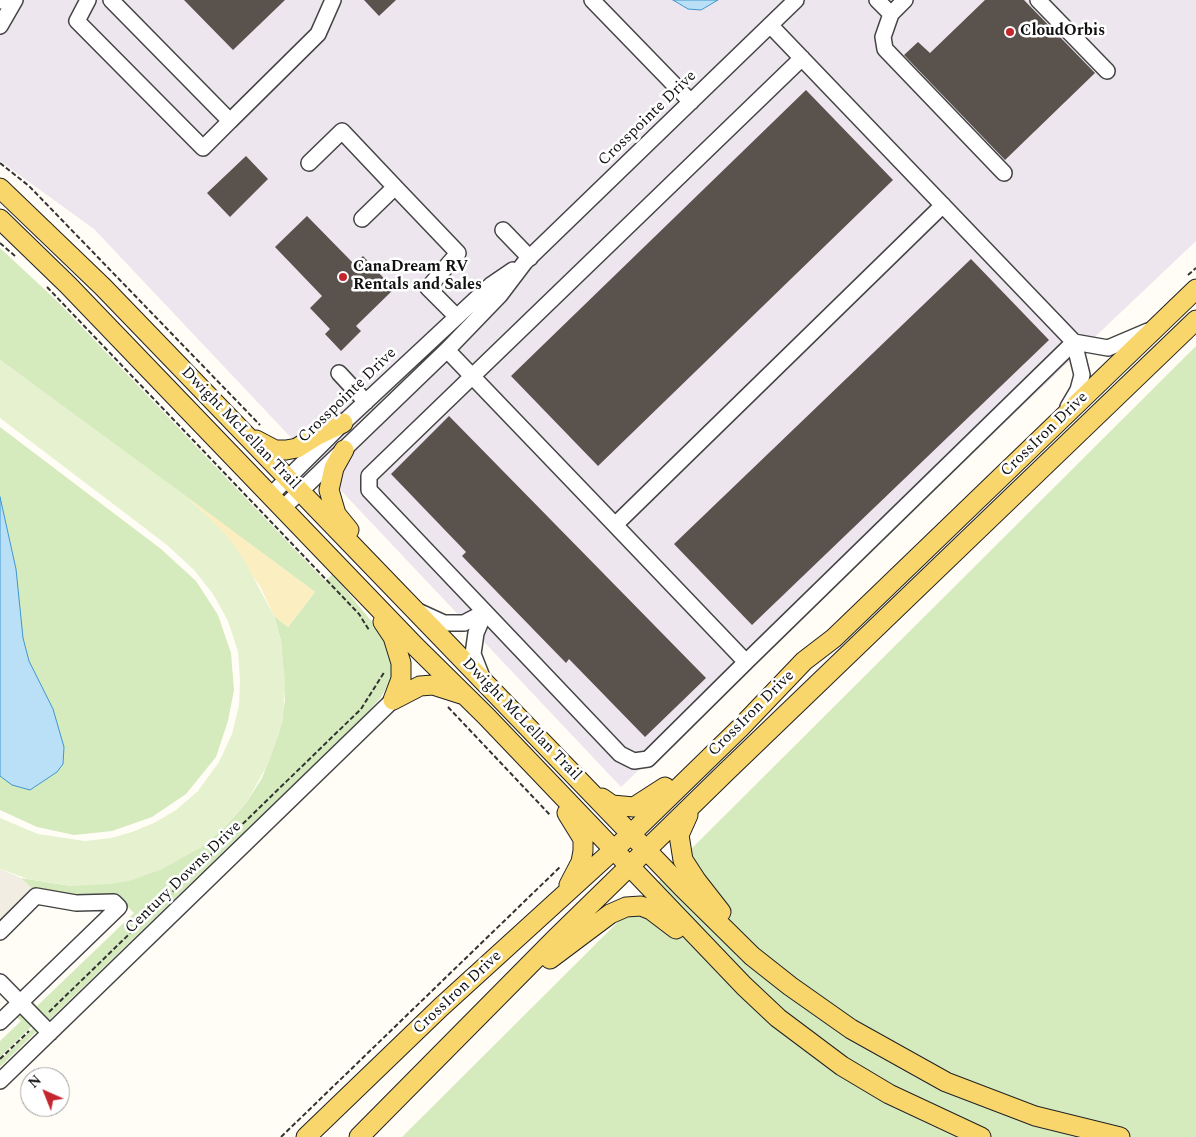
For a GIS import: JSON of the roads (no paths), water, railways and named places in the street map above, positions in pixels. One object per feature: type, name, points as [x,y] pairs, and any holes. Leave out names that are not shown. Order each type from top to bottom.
[{"type":"main road","name":"Dwight McLellan Trail","points":[[0,188],[96,280],[743,948],[790,986],[851,1029],[946,1082],[1035,1116],[1120,1137]]},
{"type":"main road","name":"Dwight McLellan Trail","points":[[0,218],[358,585],[730,973],[778,1018],[842,1066],[889,1094],[981,1137]]},
{"type":"main road","name":"CrossIron Drive","points":[[306,1137],[442,1007],[631,834],[804,661],[834,638],[1196,289]]},
{"type":"main road","name":"CrossIron Drive","points":[[360,1137],[694,804],[1196,320]]},
{"type":"main road","points":[[242,432],[275,450],[286,450],[297,448],[343,423]]},
{"type":"main road","points":[[344,450],[330,479],[330,499],[336,514],[359,543],[372,567]]},
{"type":"main road","points":[[358,585],[393,638],[399,651],[394,667],[401,679],[393,700]]},
{"type":"main road","points":[[393,700],[420,686],[434,685],[464,695]]},
{"type":"main road","points":[[586,788],[612,805],[634,807],[676,778],[695,771]]},
{"type":"main road","points":[[550,784],[582,839],[582,862],[562,898]]},
{"type":"main road","points":[[694,804],[679,835],[683,860],[725,917],[743,948]]},
{"type":"main road","points":[[506,990],[610,914],[626,907],[641,906],[651,910],[730,973]]},
{"type":"street","points":[[0,26],[15,0]]},
{"type":"street","points":[[88,0],[77,21],[203,148],[318,34],[333,0]]},
{"type":"street","points":[[111,0],[230,121]]},
{"type":"street","points":[[592,0],[691,102]]},
{"type":"street","name":"Crosspointe Drive","points":[[294,485],[344,450],[447,350],[500,295],[527,260],[796,0]]},
{"type":"street","points":[[877,0],[891,14]]},
{"type":"street","points":[[905,0],[891,14],[883,36],[885,49],[1004,173]]},
{"type":"street","points":[[1038,0],[1107,71]]},
{"type":"street","points":[[770,25],[1074,342],[1082,375],[1078,390],[1060,420]]},
{"type":"street","points":[[802,58],[370,476],[369,490],[620,754],[634,761],[648,759],[1074,342]]},
{"type":"street","points":[[309,163],[342,131],[396,187],[458,253],[428,288],[457,317]]},
{"type":"street","points":[[362,219],[396,187]]},
{"type":"street","points":[[615,525],[943,205]]},
{"type":"street","points":[[503,230],[527,260]]},
{"type":"street","name":"Crosspointe Drive","points":[[294,485],[343,423],[491,285],[527,260]]},
{"type":"street","points":[[1074,342],[1108,348],[1154,330]]},
{"type":"street","points":[[447,350],[746,662]]},
{"type":"street","points":[[339,373],[366,402]]},
{"type":"street","points":[[277,502],[294,485]]},
{"type":"street","points":[[413,608],[444,624],[464,623],[486,612]]},
{"type":"street","points":[[485,682],[473,654],[476,633],[486,612]]},
{"type":"street","name":"Century Downs Drive","points":[[0,1082],[393,700]]},
{"type":"street","points":[[0,932],[36,896],[76,903],[114,902],[119,907],[0,1022]]},
{"type":"street","points":[[0,982],[50,1034]]},
{"type":"water","points":[[673,0],[718,0],[701,10],[688,9]]},
{"type":"water","points":[[0,497],[16,569],[23,638],[29,661],[53,709],[64,747],[63,764],[57,772],[30,790],[12,785],[0,776]]},
{"type":"place","name":"CloudOrbis","points":[[1010,32]]},
{"type":"place","name":"CanaDream RV Rentals and Sales","points":[[343,277]]}]
